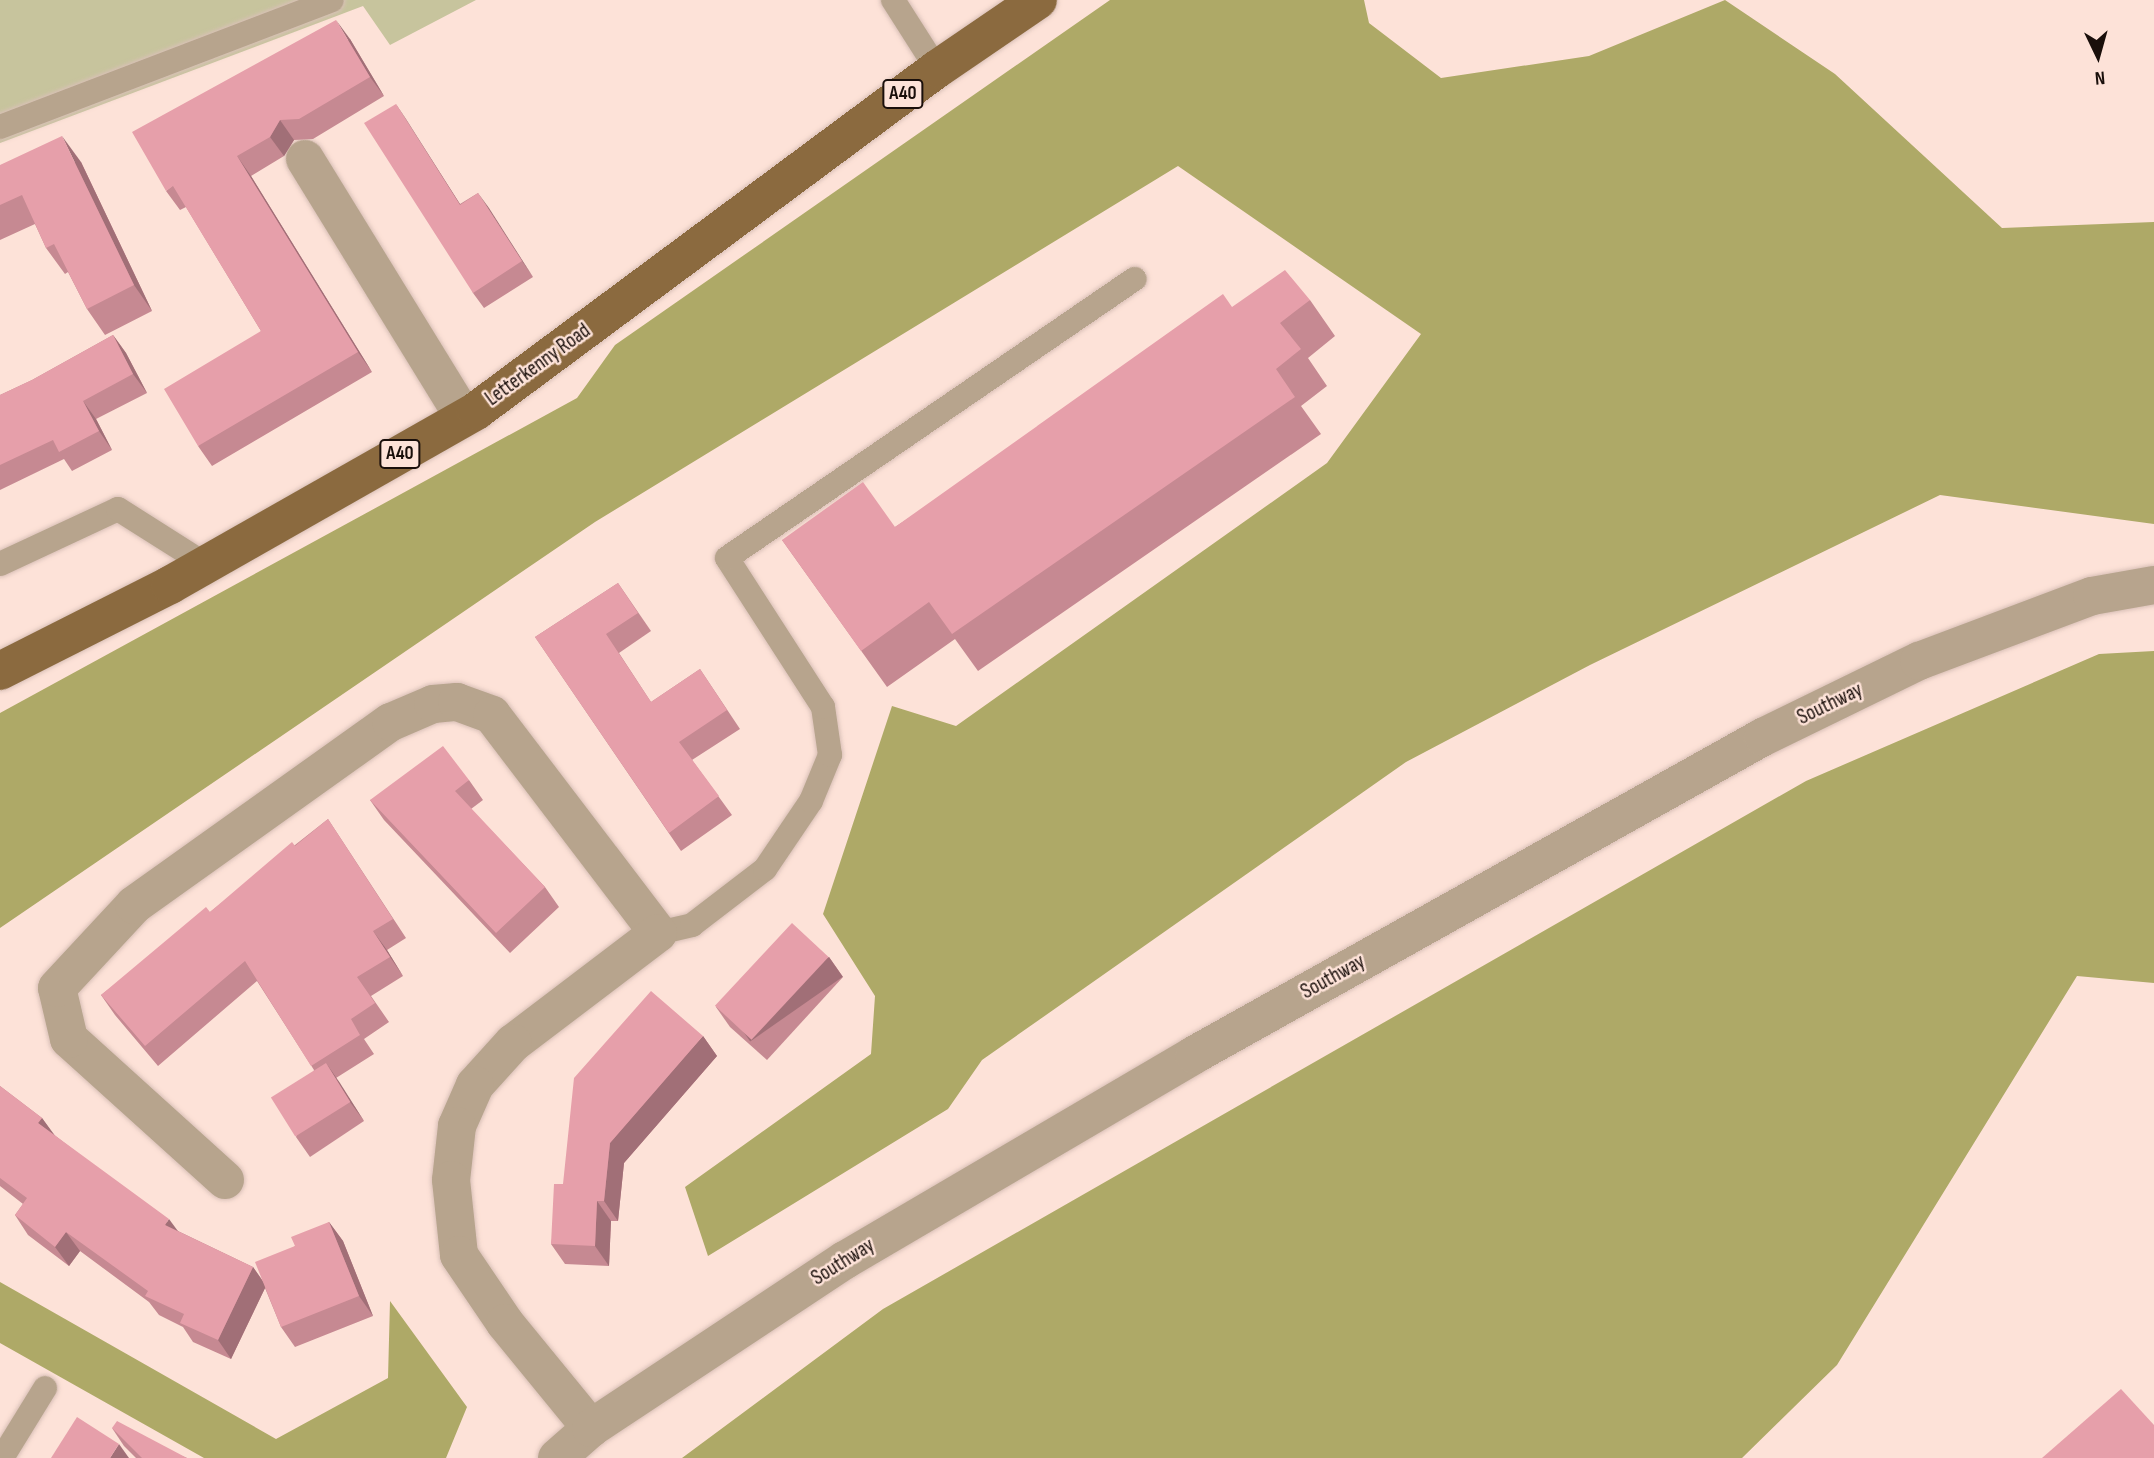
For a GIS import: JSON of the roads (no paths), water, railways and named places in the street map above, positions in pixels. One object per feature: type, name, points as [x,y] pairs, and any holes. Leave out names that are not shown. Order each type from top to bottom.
[{"type":"main road","name":"Letterkenny Road","points":[[0,671],[205,565],[464,417],[671,270],[937,69],[1038,0]]},
{"type":"street","points":[[305,159],[464,417]]},
{"type":"street","name":"Southway","points":[[557,1458],[591,1428],[845,1259],[1194,1055],[1763,737],[1919,661],[2092,596],[2154,585]]},
{"type":"street","points":[[225,1180],[69,1039],[57,988],[134,905],[391,722],[433,704],[457,702],[492,715],[658,933],[513,1043],[475,1085],[457,1126],[451,1180],[459,1255],[505,1323],[591,1428]]},
{"type":"lane","points":[[0,127],[332,0]]},
{"type":"lane","points":[[894,0],[937,69]]},
{"type":"lane","points":[[658,933],[692,925],[765,869],[810,800],[830,755],[823,708],[727,558],[1135,279]]},
{"type":"lane","points":[[0,564],[118,509],[205,565]]},
{"type":"lane","points":[[2,1458],[45,1388]]}]
